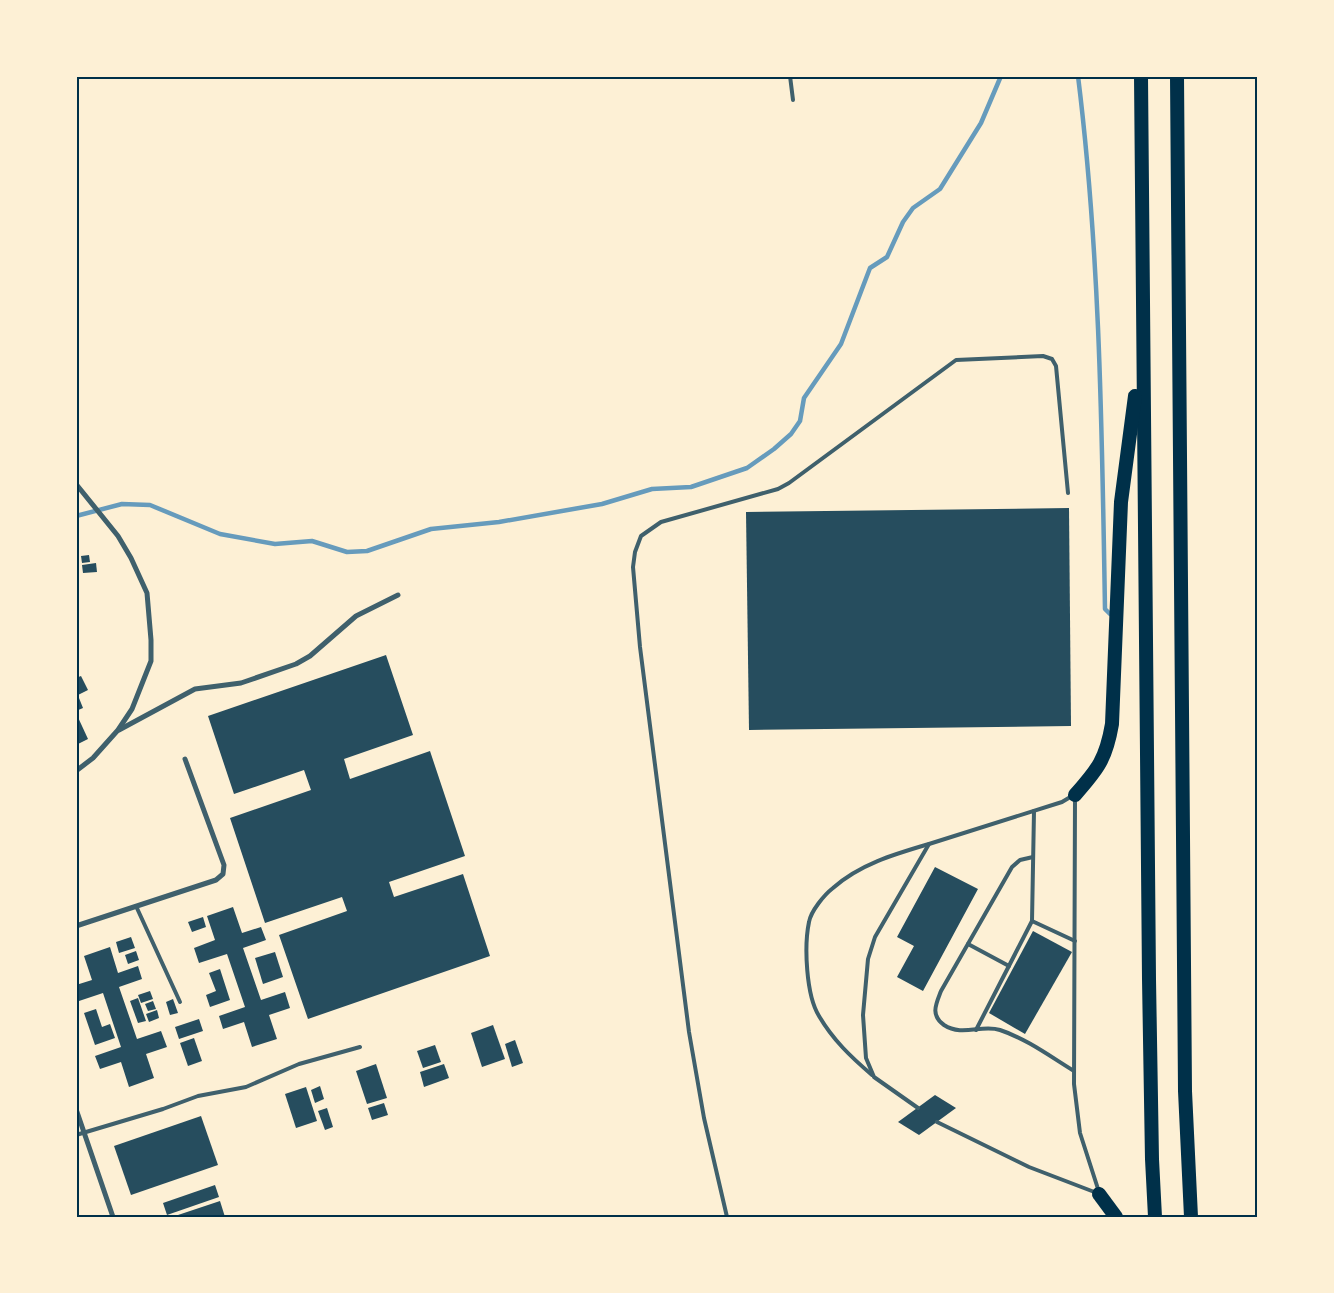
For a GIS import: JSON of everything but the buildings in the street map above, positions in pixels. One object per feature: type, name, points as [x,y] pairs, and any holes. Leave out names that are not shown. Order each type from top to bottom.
[{"type":"highway","points":[[1141,76],[1142,345],[1150,1017],[1155,1217]]},
{"type":"highway","points":[[1177,76],[1185,1091],[1191,1217]]},
{"type":"highway","points":[[1075,795],[1102,763],[1108,747],[1112,724],[1121,502],[1142,345]]},
{"type":"highway","points":[[1100,1194],[1116,1217]]},
{"type":"street","points":[[76,484],[118,536],[147,593],[151,622],[150,661],[132,709],[118,730],[93,758],[76,771]]},
{"type":"street","points":[[118,730],[195,689],[241,683],[296,664],[310,656],[356,616],[398,595]]},
{"type":"street","points":[[76,926],[216,880],[223,874],[224,866],[185,759]]},
{"type":"street","points":[[76,1109],[113,1217]]},
{"type":"lane","points":[[790,76],[793,100]]},
{"type":"lane","points":[[727,1217],[696,1075],[656,782],[633,567],[635,552],[641,536],[661,522],[778,489],[789,483],[956,360],[1043,356],[1052,359],[1056,366],[1068,493]]},
{"type":"lane","points":[[918,1108],[874,1077],[842,1050],[818,1014],[809,982],[807,945],[809,920],[832,888],[871,864],[895,854],[1062,802],[1075,795],[1074,1071],[1080,1133],[1100,1194]]},
{"type":"lane","points":[[976,1030],[1032,921],[1034,811]]},
{"type":"lane","points":[[874,1077],[866,1058],[863,1015],[868,958],[875,937],[929,844]]},
{"type":"lane","points":[[1033,857],[1020,860],[1012,867],[942,991],[935,1006],[935,1015],[939,1021],[949,1028],[998,1029],[1019,1038],[1074,1071]]},
{"type":"lane","points":[[136,906],[180,1002]]},
{"type":"lane","points":[[1032,921],[1074,941]]},
{"type":"lane","points":[[968,944],[1009,966]]},
{"type":"lane","points":[[76,1135],[208,1092],[246,1087],[300,1064],[360,1047]]},
{"type":"lane","points":[[937,1122],[1021,1164],[1100,1194]]},
{"type":"waterway","points":[[76,516],[122,504],[150,505],[220,534],[275,544],[312,541],[347,552],[367,551],[431,529],[499,522],[602,504],[652,489],[691,487],[747,468],[791,434],[800,421],[804,398],[841,344],[870,268],[887,257],[903,222],[913,208],[940,189],[981,123],[1001,76]]},
{"type":"waterway","points":[[1078,76],[1091,209],[1099,342],[1105,609],[1110,614]]}]
